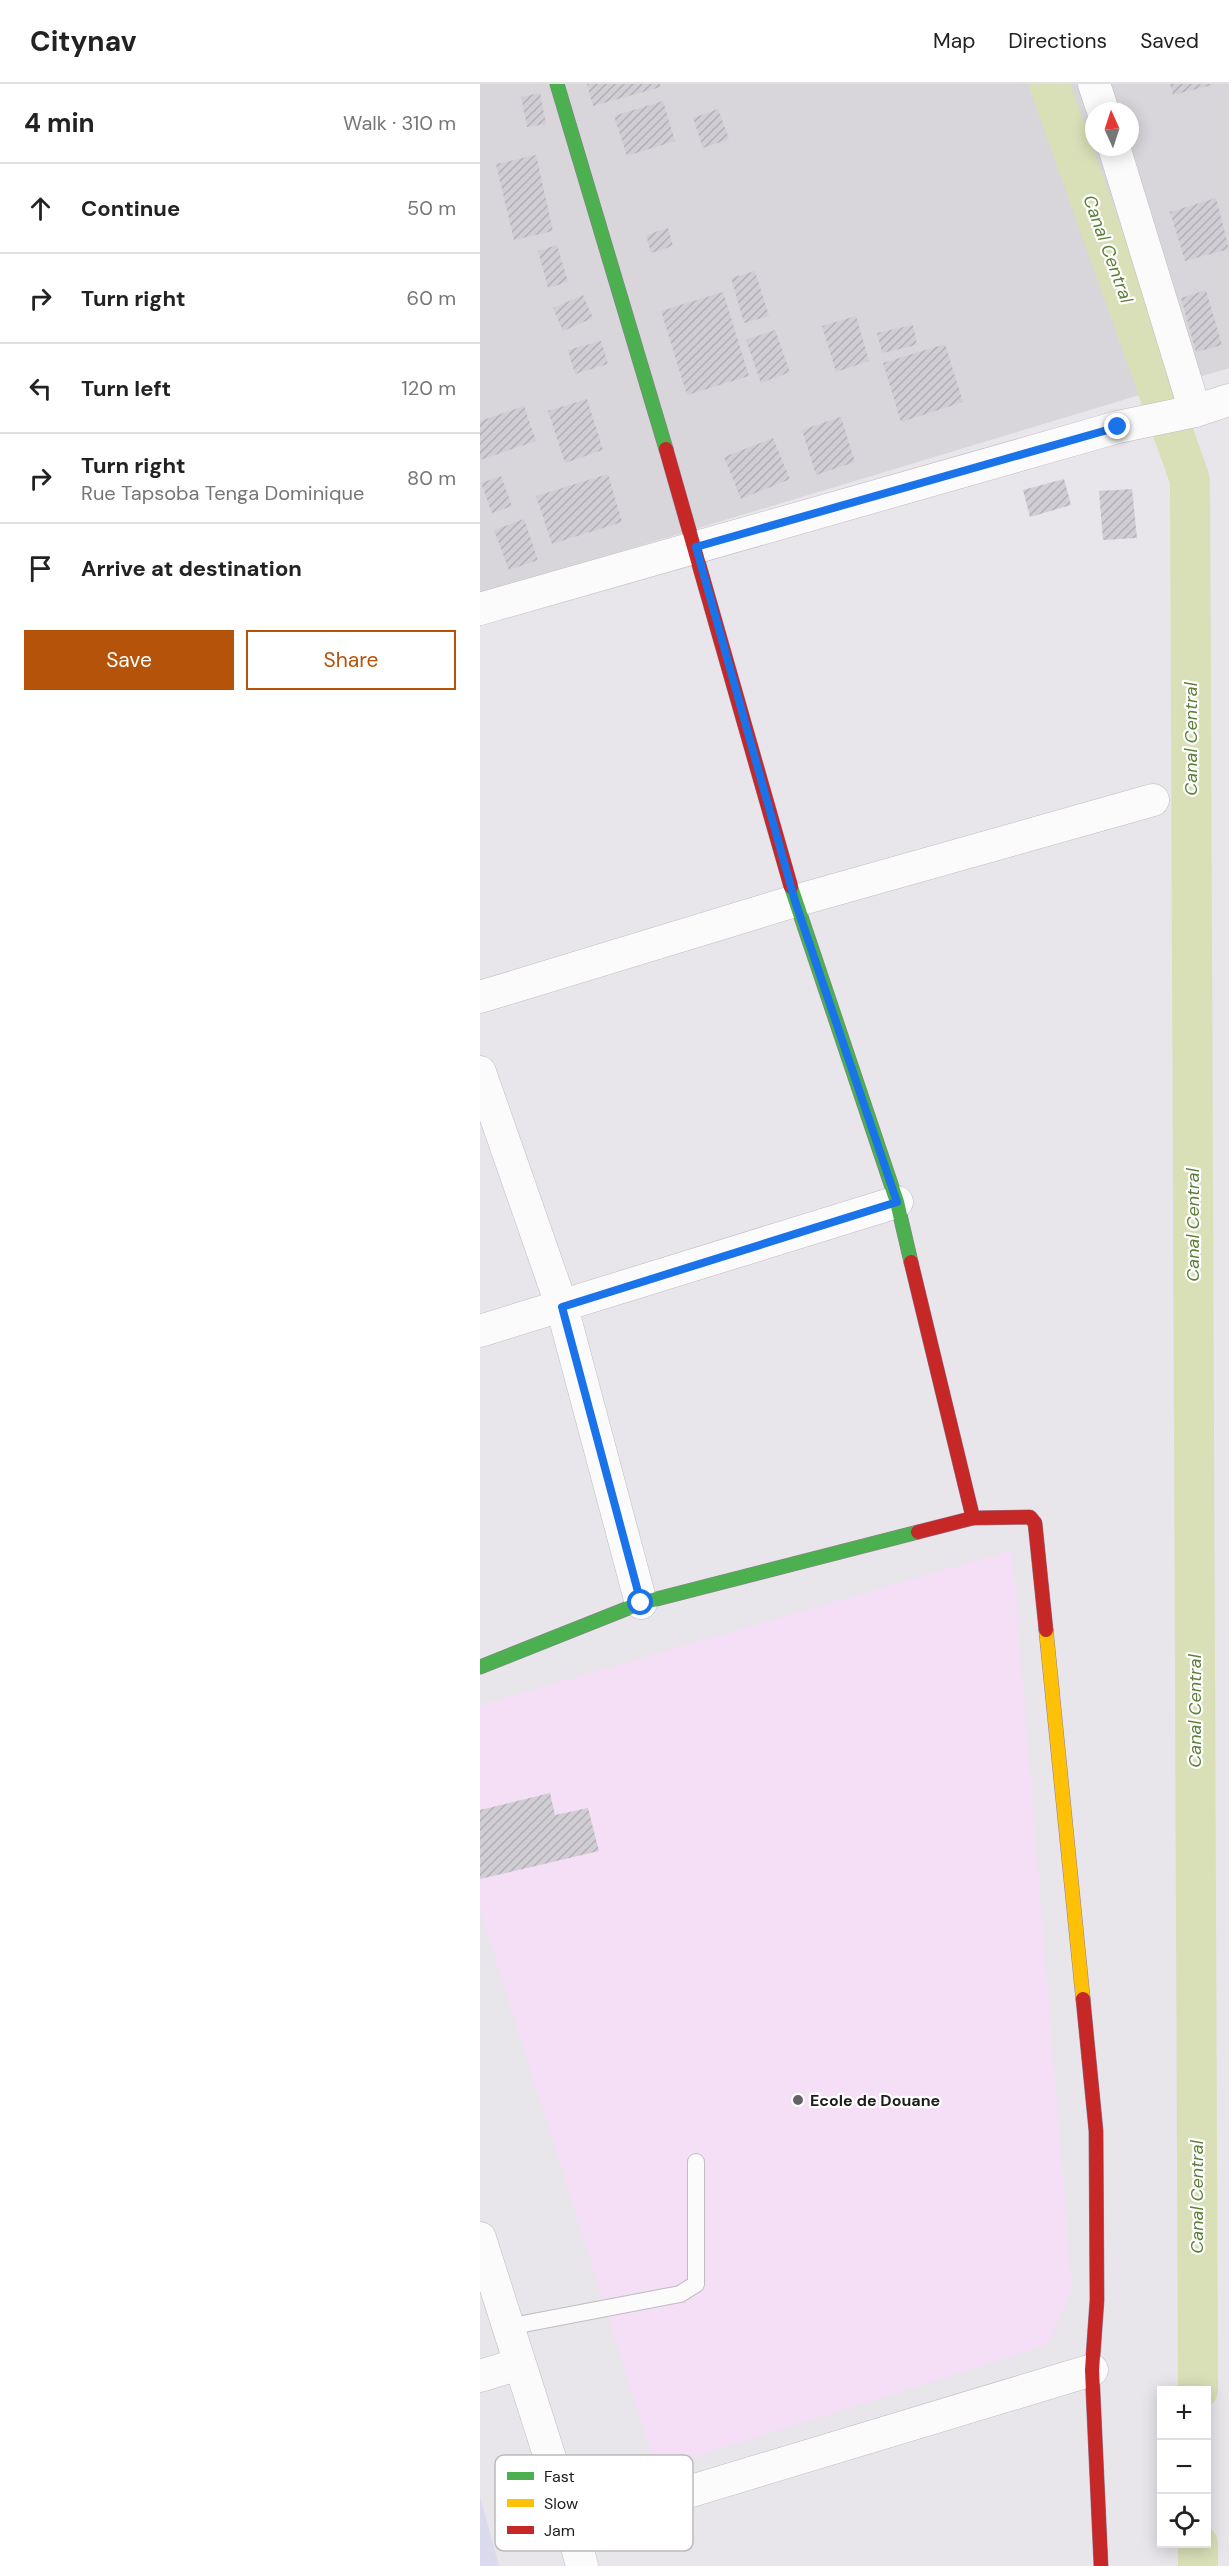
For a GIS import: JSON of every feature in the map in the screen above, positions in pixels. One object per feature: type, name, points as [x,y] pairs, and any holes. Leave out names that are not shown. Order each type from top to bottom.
[{"type":"street","points":[[557,84],[696,547],[795,901],[897,1202],[973,1518]]},
{"type":"street","points":[[1094,84],[1100,102]]},
{"type":"street","points":[[1117,156],[1195,411]]},
{"type":"street","points":[[480,609],[1118,427],[1195,411],[1229,400]]},
{"type":"street","points":[[480,997],[795,901],[1153,800]]},
{"type":"street","points":[[480,1072],[562,1307],[641,1603]]},
{"type":"street","points":[[480,1331],[897,1202]]},
{"type":"street","points":[[480,1667],[641,1603],[973,1518],[1030,1516],[1035,1523],[1096,2131],[1097,2300],[1092,2370],[1101,2566]]},
{"type":"street","points":[[480,2238],[549,2455]]},
{"type":"street","points":[[480,2376],[519,2364]]},
{"type":"street","points":[[693,2490],[1092,2370]]},
{"type":"street","points":[[578,2551],[582,2566]]},
{"type":"lane","points":[[508,2327],[680,2294],[696,2284],[696,2162]]},
{"type":"shaded area","points":[[480,84],[1229,84],[1229,368],[480,594]]},
{"type":"shaded area","name":"Ecole de Douane","points":[[1012,1550],[1072,2289],[1048,2345],[693,2457],[693,2455],[652,2455],[480,1910],[480,1705]]},
{"type":"shaded area","points":[[480,2496],[499,2566],[480,2566]]},
{"type":"building","points":[[587,84],[660,84],[661,87],[593,106]]},
{"type":"building","points":[[1170,84],[1213,84],[1213,85],[1173,95]]},
{"type":"building","points":[[540,93],[546,124],[527,127],[521,97]]},
{"type":"building","points":[[663,101],[675,141],[627,156],[614,116]]},
{"type":"building","points":[[718,109],[729,139],[703,148],[693,118]]},
{"type":"building","points":[[536,155],[553,231],[514,240],[496,164]]},
{"type":"building","points":[[1216,198],[1229,249],[1185,261],[1170,212]]},
{"type":"building","points":[[668,228],[673,246],[651,253],[646,235]]},
{"type":"building","points":[[557,245],[568,282],[548,288],[538,251]]},
{"type":"building","points":[[755,271],[769,316],[744,323],[731,278]]},
{"type":"building","points":[[1206,290],[1222,345],[1196,352],[1181,298]]},
{"type":"building","points":[[723,292],[749,376],[687,395],[661,311]]},
{"type":"building","points":[[583,295],[593,318],[563,331],[553,308]]},
{"type":"building","points":[[856,316],[869,361],[836,372],[822,326]]},
{"type":"building","points":[[913,325],[917,345],[882,353],[877,333]]},
{"type":"building","points":[[775,330],[790,372],[761,383],[746,340]]},
{"type":"building","points":[[601,341],[608,364],[575,374],[568,350]]},
{"type":"building","points":[[945,344],[963,402],[901,422],[883,363]]},
{"type":"building","points":[[587,399],[603,450],[565,463],[548,411]]},
{"type":"building","points":[[524,406],[536,441],[480,460],[480,421]]},
{"type":"building","points":[[841,417],[855,462],[816,475],[802,430]]},
{"type":"building","points":[[773,438],[790,479],[741,499],[724,457]]},
{"type":"building","points":[[608,474],[622,522],[552,544],[536,496]]},
{"type":"building","points":[[501,476],[512,506],[492,513],[481,483]]},
{"type":"building","points":[[1064,479],[1071,505],[1030,517],[1023,490]]},
{"type":"building","points":[[1132,489],[1137,538],[1103,540],[1099,491]]},
{"type":"building","points":[[524,519],[538,560],[509,570],[494,530]]},
{"type":"building","points":[[550,1793],[555,1815],[588,1808],[599,1851],[480,1879],[480,1810]]},
{"type":"waterway","name":"Canal Central","points":[[1049,84],[1190,480],[1198,2386]]},
{"type":"waterway","name":"Canal Central","points":[[1198,2548],[1198,2566]]},
{"type":"traffic: fast","points":[[557,84],[666,449]]},
{"type":"traffic: fast","points":[[791,887],[897,1202],[911,1262]]},
{"type":"traffic: fast","points":[[480,1667],[641,1603],[918,1532]]},
{"type":"traffic: slow","points":[[1046,1630],[1083,1999]]},
{"type":"traffic: jam","points":[[666,449],[791,887]]},
{"type":"traffic: jam","points":[[911,1262],[973,1518]]},
{"type":"traffic: jam","points":[[918,1532],[973,1518],[1030,1517],[1035,1523],[1046,1630]]},
{"type":"traffic: jam","points":[[1083,1999],[1096,2131],[1097,2300],[1092,2370],[1101,2566]]},
{"type":"place","name":"Ecole de Douane","points":[[798,2100]]},
{"type":"route","points":[[641,1603],[562,1307],[897,1202],[795,901],[696,547],[1118,427]]}]
